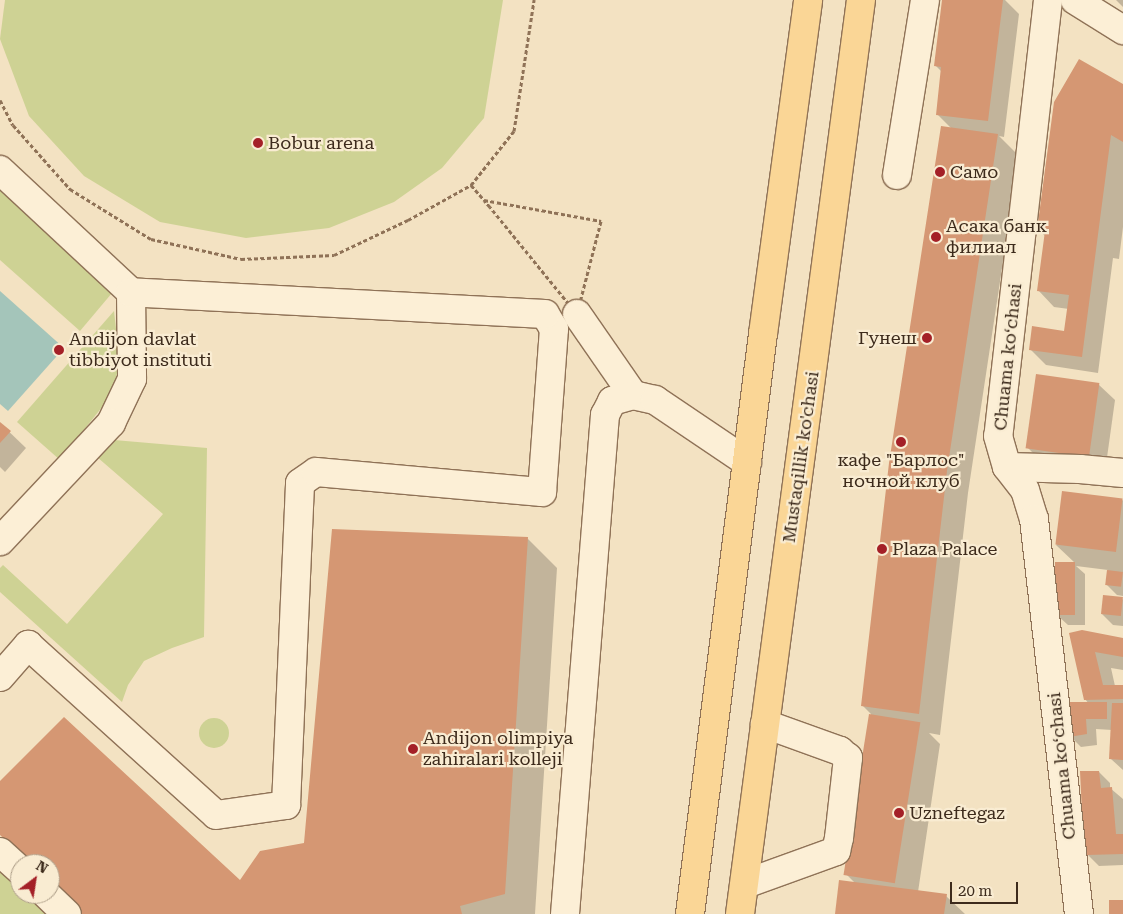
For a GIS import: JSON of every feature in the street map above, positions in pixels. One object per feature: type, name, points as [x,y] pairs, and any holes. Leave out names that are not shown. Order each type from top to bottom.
[{"type":"main road","points":[[690,914],[808,0]]},
{"type":"main road","name":"Mustaqillik ko'chasi","points":[[740,914],[861,0]]},
{"type":"street","points":[[896,175],[925,0]]},
{"type":"street","name":"Chuama koʻchasi","points":[[1048,0],[998,436],[1007,467],[1025,490],[1034,519],[1079,914]]},
{"type":"street","points":[[1076,0],[1123,30]]},
{"type":"street","points":[[0,170],[131,292],[545,314],[554,329],[542,492],[316,472],[300,483],[286,806],[216,815],[28,645],[0,677]]},
{"type":"street","points":[[0,542],[111,424],[132,379],[131,292]]},
{"type":"street","points":[[578,314],[633,395]]},
{"type":"street","points":[[565,914],[605,415],[612,401],[633,395],[655,400],[747,462]]},
{"type":"street","points":[[1007,467],[1080,469],[1123,473]]},
{"type":"street","points":[[744,884],[836,851],[839,838],[848,758],[840,751],[765,724]]},
{"type":"street","points":[[0,852],[10,861]]},
{"type":"street","points":[[56,904],[67,914]]},
{"type":"path","points":[[0,100],[13,124],[70,189],[151,239],[241,258],[334,255],[408,220],[471,185],[514,131],[534,0]]},
{"type":"path","points":[[471,185],[578,314]]},
{"type":"path","points":[[484,200],[601,221],[578,314]]},
{"type":"green space","name":"Bobur arena","points":[[5,0],[503,0],[484,118],[442,168],[394,202],[329,228],[246,238],[160,222],[84,176],[29,116],[0,39]]},
{"type":"green space","points":[[0,176],[112,293],[80,331],[0,260]]},
{"type":"green space","points":[[114,311],[120,364],[110,397],[60,460],[17,422]]},
{"type":"green space","points":[[114,440],[207,448],[204,637],[172,648],[144,661],[128,685],[122,702],[0,592],[0,568],[3,565],[67,624],[163,514],[97,457]]},
{"type":"green space","points":[[214,718],[225,722],[229,733],[225,744],[214,748],[203,744],[199,733],[203,722]]},
{"type":"green space","points":[[0,864],[10,873],[10,904],[44,904],[54,914],[0,914]]},
{"type":"water","points":[[0,291],[64,348],[8,411],[0,404]]},
{"type":"building","points":[[942,0],[1003,0],[988,121],[936,115],[941,67],[934,66]]},
{"type":"building","points":[[1079,59],[1123,84],[1123,142],[1111,135],[1082,357],[1029,350],[1032,326],[1064,331],[1069,295],[1037,291],[1045,231],[1037,230],[1054,102]]},
{"type":"building","points":[[941,126],[998,134],[947,471],[919,714],[861,706],[889,463]]},
{"type":"building","points":[[1036,374],[1099,383],[1089,457],[1026,448]]},
{"type":"building","points":[[0,422],[11,431],[0,443]]},
{"type":"building","points":[[1062,491],[1123,498],[1116,552],[1055,545]]},
{"type":"building","name":"Andijon olimpiya zahiralari kolleji","points":[[332,529],[528,537],[505,894],[460,906],[462,914],[80,914],[60,894],[60,854],[20,854],[0,835],[0,781],[64,717],[240,880],[260,851],[304,843]]},
{"type":"building","points":[[1055,562],[1075,562],[1075,615],[1055,615]]},
{"type":"building","points":[[1107,570],[1123,572],[1121,587],[1105,585]]},
{"type":"building","points":[[1103,595],[1123,597],[1121,616],[1101,614]]},
{"type":"building","points":[[1082,630],[1123,638],[1123,657],[1095,652],[1103,685],[1123,685],[1123,699],[1084,700],[1069,633]]},
{"type":"building","points":[[1066,702],[1107,702],[1107,719],[1086,719],[1087,734],[1069,737]]},
{"type":"building","points":[[1112,703],[1123,703],[1123,760],[1109,759]]},
{"type":"building","points":[[869,714],[920,722],[895,883],[844,875]]},
{"type":"building","points":[[1080,771],[1099,771],[1101,788],[1112,787],[1116,834],[1123,834],[1123,854],[1087,855],[1083,835]]},
{"type":"building","points":[[839,880],[947,894],[944,914],[835,914]]},
{"type":"building","points":[[1109,900],[1123,900],[1123,914],[1109,914]]},
{"type":"place","name":"Bobur arena","points":[[258,143]]},
{"type":"place","name":"Само","points":[[940,172]]},
{"type":"place","name":"Асака банк филиал","points":[[936,237]]},
{"type":"place","name":"Гунеш","points":[[927,338]]},
{"type":"place","name":"Andijon davlat tibbiyot instituti","points":[[59,350]]},
{"type":"place","name":"кафе \"Барлос\" ночной клуб","points":[[901,442]]},
{"type":"place","name":"Plaza Palace","points":[[882,549]]},
{"type":"place","name":"Andijon olimpiya zahiralari kolleji","points":[[413,749]]},
{"type":"place","name":"Uzneftegaz","points":[[899,813]]}]
